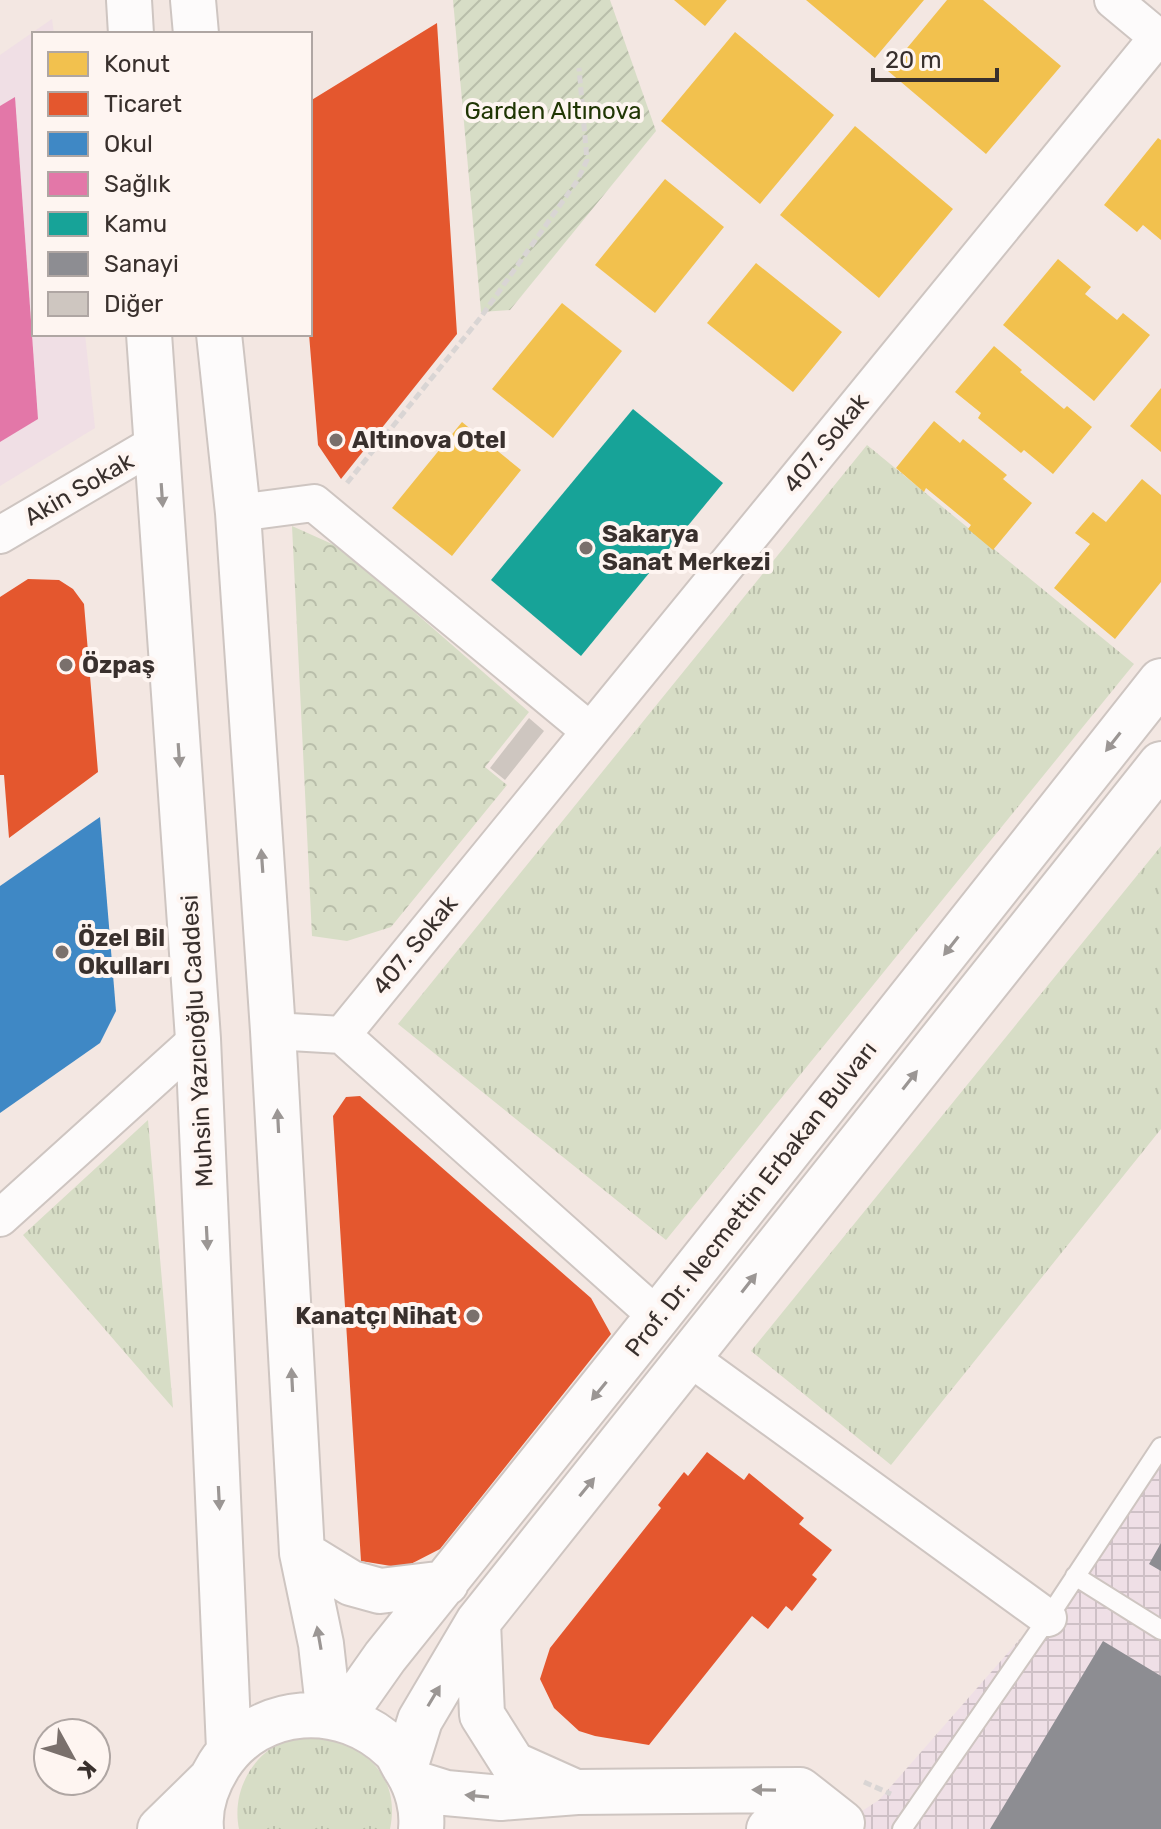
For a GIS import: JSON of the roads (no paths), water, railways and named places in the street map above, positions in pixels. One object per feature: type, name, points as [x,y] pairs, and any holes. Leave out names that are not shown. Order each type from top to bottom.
[{"type":"main road","points":[[129,0],[131,32]]},
{"type":"main road","points":[[193,0],[196,32]]},
{"type":"main road","name":"Muhsin Yazıcıoğlu Caddesi","points":[[149,336],[198,1039],[219,1765],[200,1815],[201,1829]]},
{"type":"main road","points":[[219,336],[238,513],[273,1031],[302,1553],[335,1717]]},
{"type":"main road","name":"Prof. Dr. Necmettin Erbakan Bulvarı","points":[[335,1717],[446,1583],[1161,681]]},
{"type":"main road","name":"Prof. Dr. Necmettin Erbakan Bulvarı","points":[[410,1776],[420,1720],[478,1622],[1161,764]]},
{"type":"main road","points":[[302,1553],[351,1583],[380,1591],[446,1583]]},
{"type":"main road","points":[[478,1622],[482,1715],[513,1764],[577,1792]]},
{"type":"main road","points":[[160,1829],[259,1726],[294,1714],[335,1717],[366,1727],[395,1751],[410,1776],[422,1820],[421,1829]]},
{"type":"main road","points":[[410,1776],[446,1793],[501,1798],[577,1792],[800,1790],[844,1827]]},
{"type":"main road","points":[[769,1829],[844,1827]]},
{"type":"street","points":[[1113,0],[1159,38]]},
{"type":"street","name":"407. Sokak","points":[[342,1035],[1159,38]]},
{"type":"street","name":"Akin Sokak","points":[[0,535],[158,442]]},
{"type":"street","points":[[238,513],[314,503],[590,731]]},
{"type":"street","points":[[273,1031],[342,1035],[659,1315]]},
{"type":"street","points":[[0,1218],[198,1039]]},
{"type":"street","points":[[690,1358],[1048,1618]]},
{"type":"lane","points":[[902,1829],[1048,1618],[1161,1447]]},
{"type":"lane","points":[[1075,1576],[1161,1630]]},
{"type":"place","name":"Altınova Otel","points":[[336,440]]},
{"type":"place","name":"Sakarya Sanat Merkezi","points":[[586,548]]},
{"type":"place","name":"Özpaş","points":[[66,665]]},
{"type":"place","name":"Özel Bil Okulları","points":[[62,952]]},
{"type":"place","name":"Kanatçı Nihat","points":[[473,1316]]},
{"type":"park label","name":"Garden Altınova","points":[[553,111]]}]
